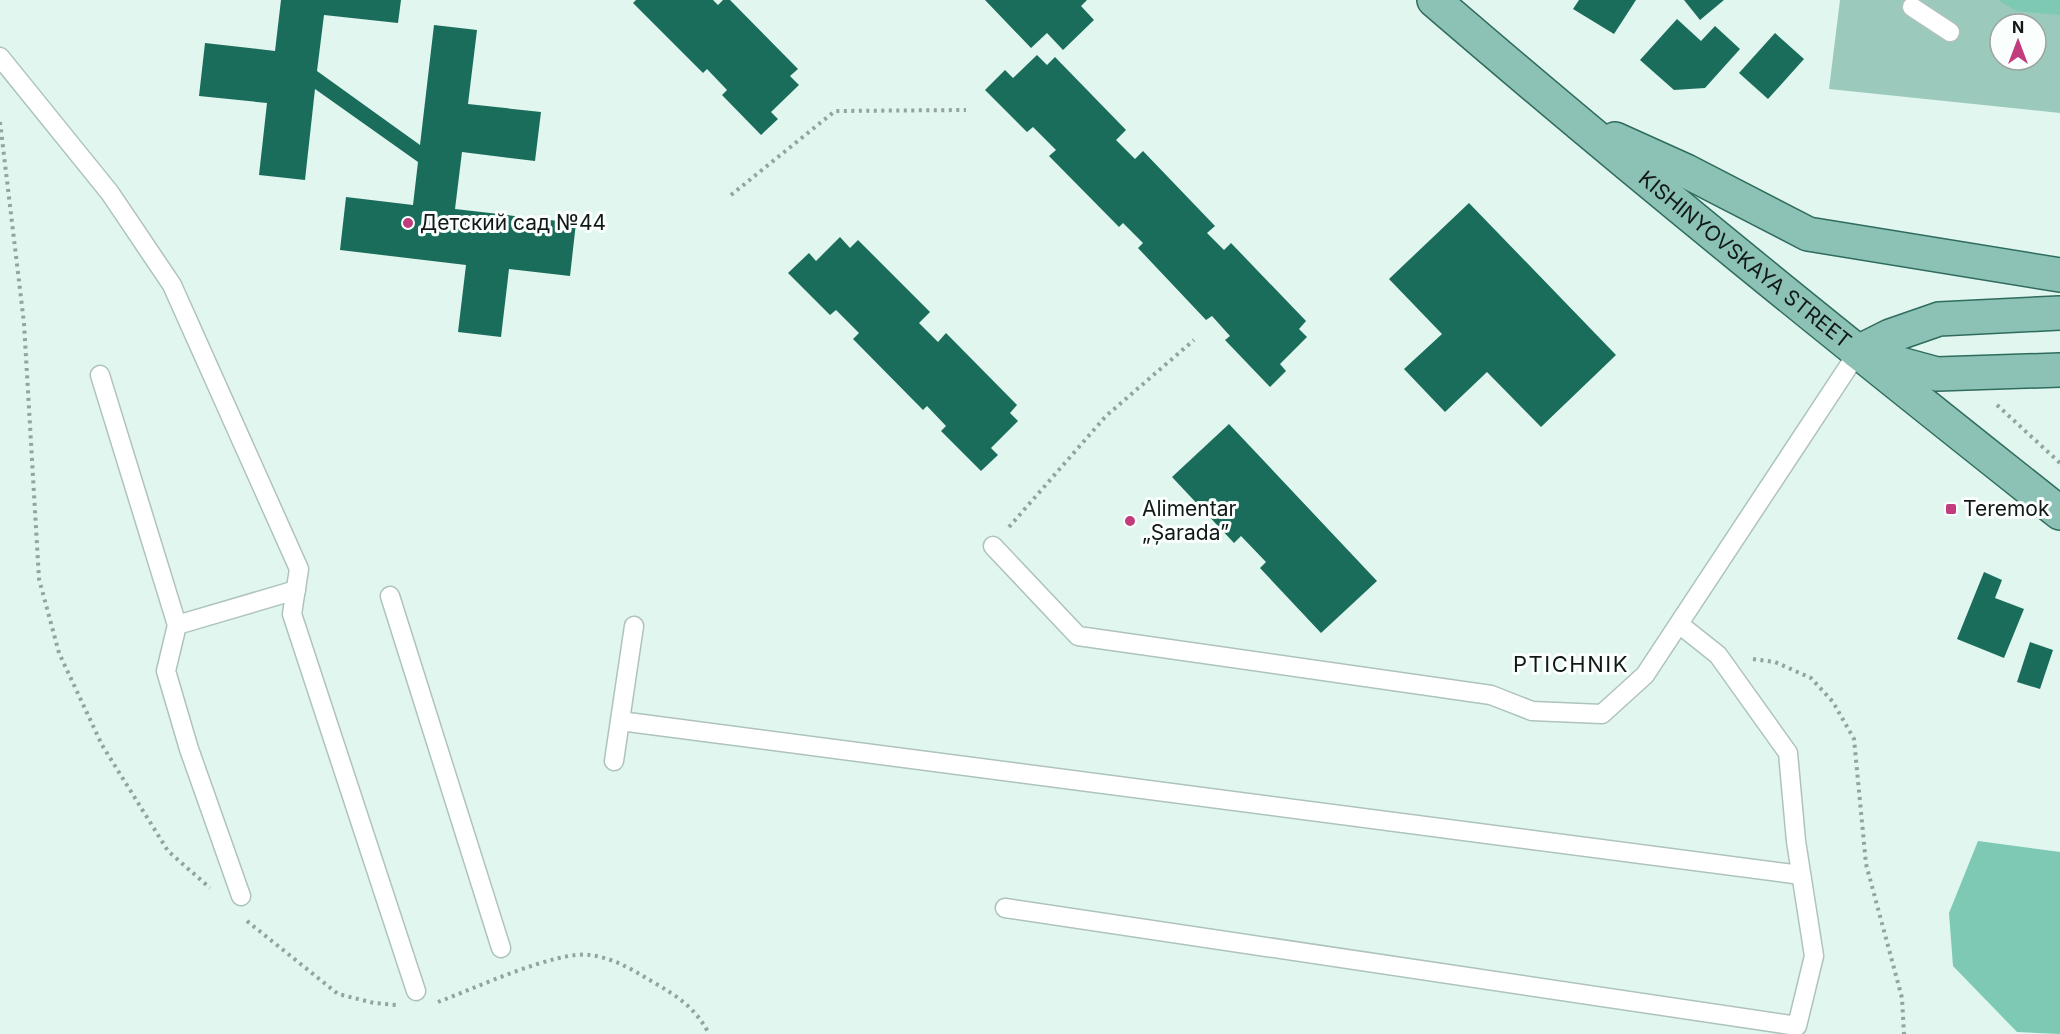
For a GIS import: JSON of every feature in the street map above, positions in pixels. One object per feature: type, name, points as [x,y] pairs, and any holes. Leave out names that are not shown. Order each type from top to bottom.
[{"type":"main road","name":"KISHINYOVSKAYA STREET","points":[[1434,0],[1575,121],[2060,513]]},
{"type":"main road","points":[[1575,121],[1686,171],[1808,234],[2060,275]]},
{"type":"main road","points":[[1858,352],[1890,336],[1939,319],[2060,313]]},
{"type":"main road","points":[[1858,352],[1936,374],[2060,370]]},
{"type":"lane","points":[[1912,8],[1950,32]]},
{"type":"lane","points":[[0,57],[110,193],[172,285],[300,569],[292,614],[416,991]]},
{"type":"lane","points":[[993,546],[1078,636],[1491,695],[1532,711],[1602,714],[1645,675],[1858,352]]},
{"type":"lane","points":[[100,375],[177,625],[165,671],[189,749],[241,896]]},
{"type":"lane","points":[[177,625],[296,590]]},
{"type":"lane","points":[[390,597],[501,948]]},
{"type":"lane","points":[[1005,908],[1797,1026],[1814,956],[1788,753],[1718,655],[1679,624]]},
{"type":"lane","points":[[614,761],[634,626]]},
{"type":"lane","points":[[620,721],[1802,875]]},
{"type":"path","points":[[731,195],[835,111],[966,110]]},
{"type":"path","points":[[0,122],[24,323],[39,579],[59,653],[102,745],[168,851],[211,890]]},
{"type":"path","points":[[993,546],[1106,416],[1194,340]]},
{"type":"path","points":[[1990,399],[2060,464]]},
{"type":"path","points":[[1718,655],[1775,662],[1811,678],[1833,702],[1854,739],[1866,864],[1902,998],[1904,1034]]},
{"type":"path","points":[[246,920],[338,993],[374,1003],[404,1006]]},
{"type":"path","points":[[435,1004],[566,954],[589,954],[620,962],[682,999],[701,1018],[709,1034]]},
{"type":"green space","points":[[1840,0],[2060,0],[2060,113],[1829,89]]},
{"type":"green space","points":[[1998,0],[2060,0],[2060,15],[2048,14],[2048,12],[2016,11]]},
{"type":"green space","points":[[1978,841],[2060,852],[2060,1034],[2017,1032],[1953,966],[1949,913]]},
{"type":"building","points":[[281,0],[401,0],[398,23],[324,15],[317,71],[420,145],[434,25],[477,30],[468,104],[541,112],[535,161],[462,152],[455,209],[576,223],[570,276],[509,269],[501,337],[458,332],[466,265],[340,250],[346,197],[413,205],[418,162],[315,89],[305,180],[259,175],[267,103],[199,96],[205,43],[275,51]]},
{"type":"building","points":[[636,0],[713,0],[718,5],[723,0],[730,0],[798,69],[790,76],[799,85],[771,112],[778,119],[761,135],[722,95],[727,90],[707,69],[703,73],[633,3]]},
{"type":"building","points":[[985,0],[1087,0],[1081,6],[1094,20],[1063,50],[1047,33],[1031,48]]},
{"type":"building","points":[[1579,0],[1636,0],[1614,34],[1573,9]]},
{"type":"building","points":[[1684,0],[1724,0],[1700,20]]},
{"type":"building","points":[[1677,19],[1701,41],[1715,26],[1740,49],[1705,88],[1674,90],[1640,60]]},
{"type":"building","points":[[1775,33],[1804,59],[1768,99],[1739,73]]},
{"type":"building","points":[[1037,55],[1047,65],[1055,57],[1126,130],[1116,140],[1135,159],[1143,151],[1215,226],[1207,233],[1224,250],[1231,243],[1306,321],[1299,329],[1307,337],[1280,364],[1286,371],[1270,387],[1225,340],[1230,336],[1212,316],[1206,320],[1138,248],[1143,243],[1123,223],[1119,227],[1049,156],[1056,150],[1033,127],[1027,132],[985,90],[1005,70],[1013,78]]},
{"type":"building","points":[[1469,203],[1616,355],[1541,427],[1487,372],[1445,412],[1404,369],[1442,334],[1389,279]]},
{"type":"building","points":[[840,237],[850,248],[858,240],[930,312],[919,323],[938,342],[946,333],[1017,405],[1010,413],[1018,421],[991,448],[998,455],[981,471],[941,431],[946,426],[927,406],[923,410],[853,339],[859,333],[836,310],[830,315],[788,273],[809,253],[816,261]]},
{"type":"building","points":[[1229,424],[1377,581],[1321,633],[1260,568],[1266,562],[1241,536],[1234,543],[1172,477]]},
{"type":"building","points":[[1984,572],[2002,580],[1995,598],[2024,609],[2004,658],[1957,639]]},
{"type":"building","points":[[2030,642],[2053,650],[2040,689],[2017,682]]},
{"type":"place","name":"Детский сад №44","points":[[408,223]]},
{"type":"place","name":"Teremok","points":[[1951,509]]},
{"type":"place","name":"Alimentar „Șarada”","points":[[1130,521]]},
{"type":"district","name":"PTICHNIK","points":[[1571,664]]}]
